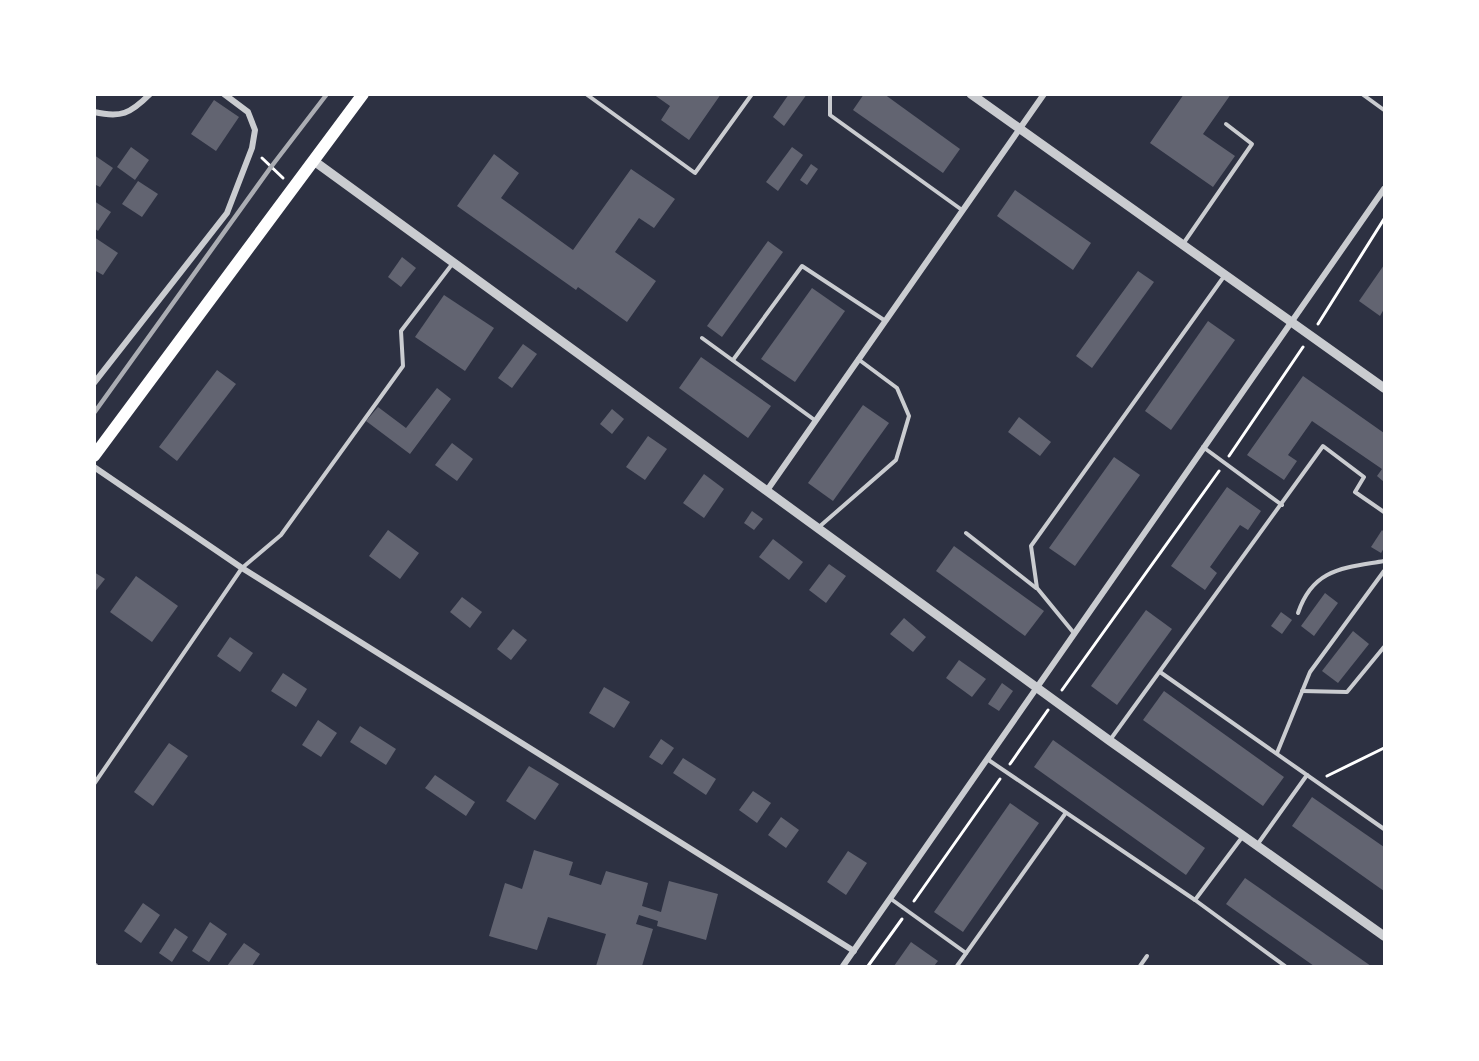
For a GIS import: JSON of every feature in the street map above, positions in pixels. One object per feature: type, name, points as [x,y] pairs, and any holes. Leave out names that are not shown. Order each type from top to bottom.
[{"type":"main road","points":[[94,456],[363,94]]},
{"type":"street","points":[[94,112],[115,117],[139,106],[150,94]]},
{"type":"street","points":[[94,384],[227,213],[252,148],[255,129],[248,112],[224,94]]},
{"type":"street","points":[[971,94],[1384,388]]},
{"type":"street","points":[[768,489],[1044,94]]},
{"type":"street","points":[[314,160],[453,263],[768,489],[1110,741],[1384,936]]},
{"type":"street","points":[[843,966],[986,758],[1038,687],[1073,632],[1383,194]]},
{"type":"street","points":[[94,467],[242,568],[854,951]]},
{"type":"lane","points":[[586,94],[694,173],[752,94]]},
{"type":"lane","points":[[830,94],[830,115],[962,210]]},
{"type":"lane","points":[[1362,94],[1384,110]]},
{"type":"lane","points":[[1182,245],[1252,144],[1226,124]]},
{"type":"lane","points":[[94,784],[242,568],[281,535],[403,366],[401,331],[453,263]]},
{"type":"lane","points":[[733,360],[802,266],[884,321]]},
{"type":"lane","points":[[1037,588],[1030,546],[1225,275]]},
{"type":"lane","points":[[702,338],[816,421]]},
{"type":"lane","points":[[819,527],[896,460],[909,416],[897,388],[858,359]]},
{"type":"lane","points":[[1110,741],[1323,446],[1364,477],[1355,492],[1384,513]]},
{"type":"lane","points":[[1203,447],[1282,505]]},
{"type":"lane","points":[[966,533],[1037,588],[1073,632]]},
{"type":"lane","points":[[1298,613],[1305,593],[1331,571],[1384,561]]},
{"type":"lane","points":[[1277,753],[1310,672],[1384,571]]},
{"type":"lane","points":[[1302,691],[1347,692],[1384,646]]},
{"type":"lane","points":[[1160,672],[1384,829]]},
{"type":"lane","points":[[986,758],[1065,814],[1195,900],[1285,966]]},
{"type":"lane","points":[[1257,845],[1306,775]]},
{"type":"lane","points":[[957,966],[1065,814]]},
{"type":"lane","points":[[1195,900],[1243,836]]},
{"type":"lane","points":[[891,899],[966,953]]},
{"type":"lane","points":[[1140,966],[1147,956]]},
{"type":"path","points":[[252,148],[294,188]]},
{"type":"path","points":[[868,966],[1224,463],[1311,336],[1384,219]]},
{"type":"path","points":[[1316,781],[1384,748]]},
{"type":"building","points":[[653,94],[721,94],[689,140],[661,120],[670,106]]},
{"type":"building","points":[[789,94],[807,94],[784,126],[773,117]]},
{"type":"building","points":[[864,94],[884,94],[960,149],[943,173],[853,110]]},
{"type":"building","points":[[1184,94],[1231,94],[1203,134],[1235,156],[1213,187],[1150,143]]},
{"type":"building","points":[[214,100],[239,117],[216,151],[191,134]]},
{"type":"building","points":[[131,147],[149,160],[135,180],[117,167]]},
{"type":"building","points":[[792,147],[803,155],[778,191],[766,182]]},
{"type":"building","points":[[494,154],[519,173],[501,198],[573,250],[631,169],[675,199],[654,228],[639,218],[615,252],[656,281],[627,322],[578,287],[576,290],[457,206]]},
{"type":"building","points":[[94,155],[113,168],[100,187],[94,184]]},
{"type":"building","points":[[811,164],[818,169],[807,185],[800,180]]},
{"type":"building","points":[[138,181],[158,194],[142,217],[122,204]]},
{"type":"building","points":[[1015,190],[1091,243],[1073,270],[997,216]]},
{"type":"building","points":[[94,201],[111,212],[98,231],[94,228]]},
{"type":"building","points":[[94,237],[118,253],[103,275],[94,270]]},
{"type":"building","points":[[768,241],[783,252],[722,337],[707,326]]},
{"type":"building","points":[[402,257],[416,268],[401,287],[388,277]]},
{"type":"building","points":[[1384,265],[1384,309],[1380,316],[1359,301]]},
{"type":"building","points":[[1138,271],[1154,282],[1092,368],[1076,356]]},
{"type":"building","points":[[812,288],[845,311],[795,382],[761,359]]},
{"type":"building","points":[[444,295],[494,328],[465,371],[415,337]]},
{"type":"building","points":[[1208,321],[1235,340],[1171,430],[1145,411]]},
{"type":"building","points":[[523,344],[537,354],[512,388],[498,378]]},
{"type":"building","points":[[701,357],[771,406],[748,438],[679,388]]},
{"type":"building","points":[[217,370],[236,384],[177,461],[159,447]]},
{"type":"building","points":[[1303,376],[1384,433],[1384,482],[1377,476],[1382,469],[1312,421],[1288,455],[1297,461],[1284,480],[1247,455]]},
{"type":"building","points":[[437,388],[451,399],[410,454],[366,421],[378,407],[406,428]]},
{"type":"building","points":[[863,405],[889,423],[833,501],[808,483]]},
{"type":"building","points":[[612,409],[624,419],[612,434],[600,424]]},
{"type":"building","points":[[1019,417],[1051,442],[1040,456],[1008,432]]},
{"type":"building","points":[[648,436],[667,449],[645,480],[626,467]]},
{"type":"building","points":[[452,443],[473,459],[457,481],[435,465]]},
{"type":"building","points":[[1114,457],[1140,475],[1075,566],[1049,548]]},
{"type":"building","points":[[704,474],[724,489],[704,518],[683,503]]},
{"type":"building","points":[[1227,487],[1261,511],[1248,530],[1240,525],[1210,567],[1217,573],[1205,590],[1171,566]]},
{"type":"building","points":[[752,511],[763,519],[754,530],[744,523]]},
{"type":"building","points":[[388,530],[419,553],[400,579],[369,556]]},
{"type":"building","points":[[1382,530],[1384,548],[1381,553],[1371,547]]},
{"type":"building","points":[[773,539],[803,562],[789,580],[759,557]]},
{"type":"building","points":[[954,546],[1044,611],[1025,636],[936,571]]},
{"type":"building","points":[[829,564],[846,576],[826,603],[809,590]]},
{"type":"building","points":[[94,572],[105,579],[94,593]]},
{"type":"building","points":[[136,576],[178,606],[152,642],[110,612]]},
{"type":"building","points":[[1325,593],[1338,603],[1314,636],[1301,626]]},
{"type":"building","points":[[462,597],[482,612],[470,628],[450,612]]},
{"type":"building","points":[[1146,610],[1172,629],[1117,705],[1091,686]]},
{"type":"building","points":[[1281,612],[1292,620],[1282,634],[1271,626]]},
{"type":"building","points":[[904,618],[926,637],[913,652],[890,634]]},
{"type":"building","points":[[513,629],[527,640],[511,660],[497,649]]},
{"type":"building","points":[[1353,631],[1369,644],[1338,683],[1322,671]]},
{"type":"building","points":[[230,637],[253,653],[240,672],[217,656]]},
{"type":"building","points":[[959,660],[986,679],[972,697],[946,678]]},
{"type":"building","points":[[283,673],[307,689],[296,707],[271,691]]},
{"type":"building","points":[[1002,683],[1013,691],[999,711],[988,704]]},
{"type":"building","points":[[604,687],[630,702],[614,728],[589,713]]},
{"type":"building","points":[[1164,691],[1284,777],[1263,806],[1143,720]]},
{"type":"building","points":[[318,720],[337,733],[321,757],[302,745]]},
{"type":"building","points":[[360,726],[396,749],[386,765],[350,742]]},
{"type":"building","points":[[661,739],[674,748],[662,765],[649,757]]},
{"type":"building","points":[[1053,740],[1205,848],[1186,875],[1034,767]]},
{"type":"building","points":[[169,743],[188,756],[153,806],[134,792]]},
{"type":"building","points":[[683,758],[716,779],[706,795],[673,773]]},
{"type":"building","points":[[529,766],[559,784],[535,820],[506,801]]},
{"type":"building","points":[[435,775],[475,802],[466,816],[425,788]]},
{"type":"building","points":[[753,791],[771,803],[757,823],[739,810]]},
{"type":"building","points":[[1312,797],[1384,847],[1384,891],[1292,826]]},
{"type":"building","points":[[1010,803],[1039,823],[963,932],[934,912]]},
{"type":"building","points":[[781,817],[799,830],[786,848],[768,835]]},
{"type":"building","points":[[534,850],[573,862],[569,875],[601,885],[606,871],[648,883],[642,906],[661,912],[669,881],[718,894],[706,940],[657,926],[658,921],[639,915],[636,924],[653,929],[642,966],[596,966],[606,934],[548,917],[537,950],[489,936],[505,883],[522,889]]},
{"type":"building","points":[[848,851],[867,863],[846,895],[827,882]]},
{"type":"building","points":[[1245,878],[1371,966],[1314,966],[1226,904]]},
{"type":"building","points":[[143,903],[160,915],[141,943],[124,931]]},
{"type":"building","points":[[210,922],[227,934],[209,962],[192,951]]},
{"type":"building","points":[[175,928],[188,937],[172,962],[159,953]]},
{"type":"building","points":[[911,942],[938,961],[934,966],[894,966]]},
{"type":"building","points":[[244,943],[260,954],[252,966],[227,966]]},
{"type":"railway","points":[[94,413],[271,167],[327,94]]}]
